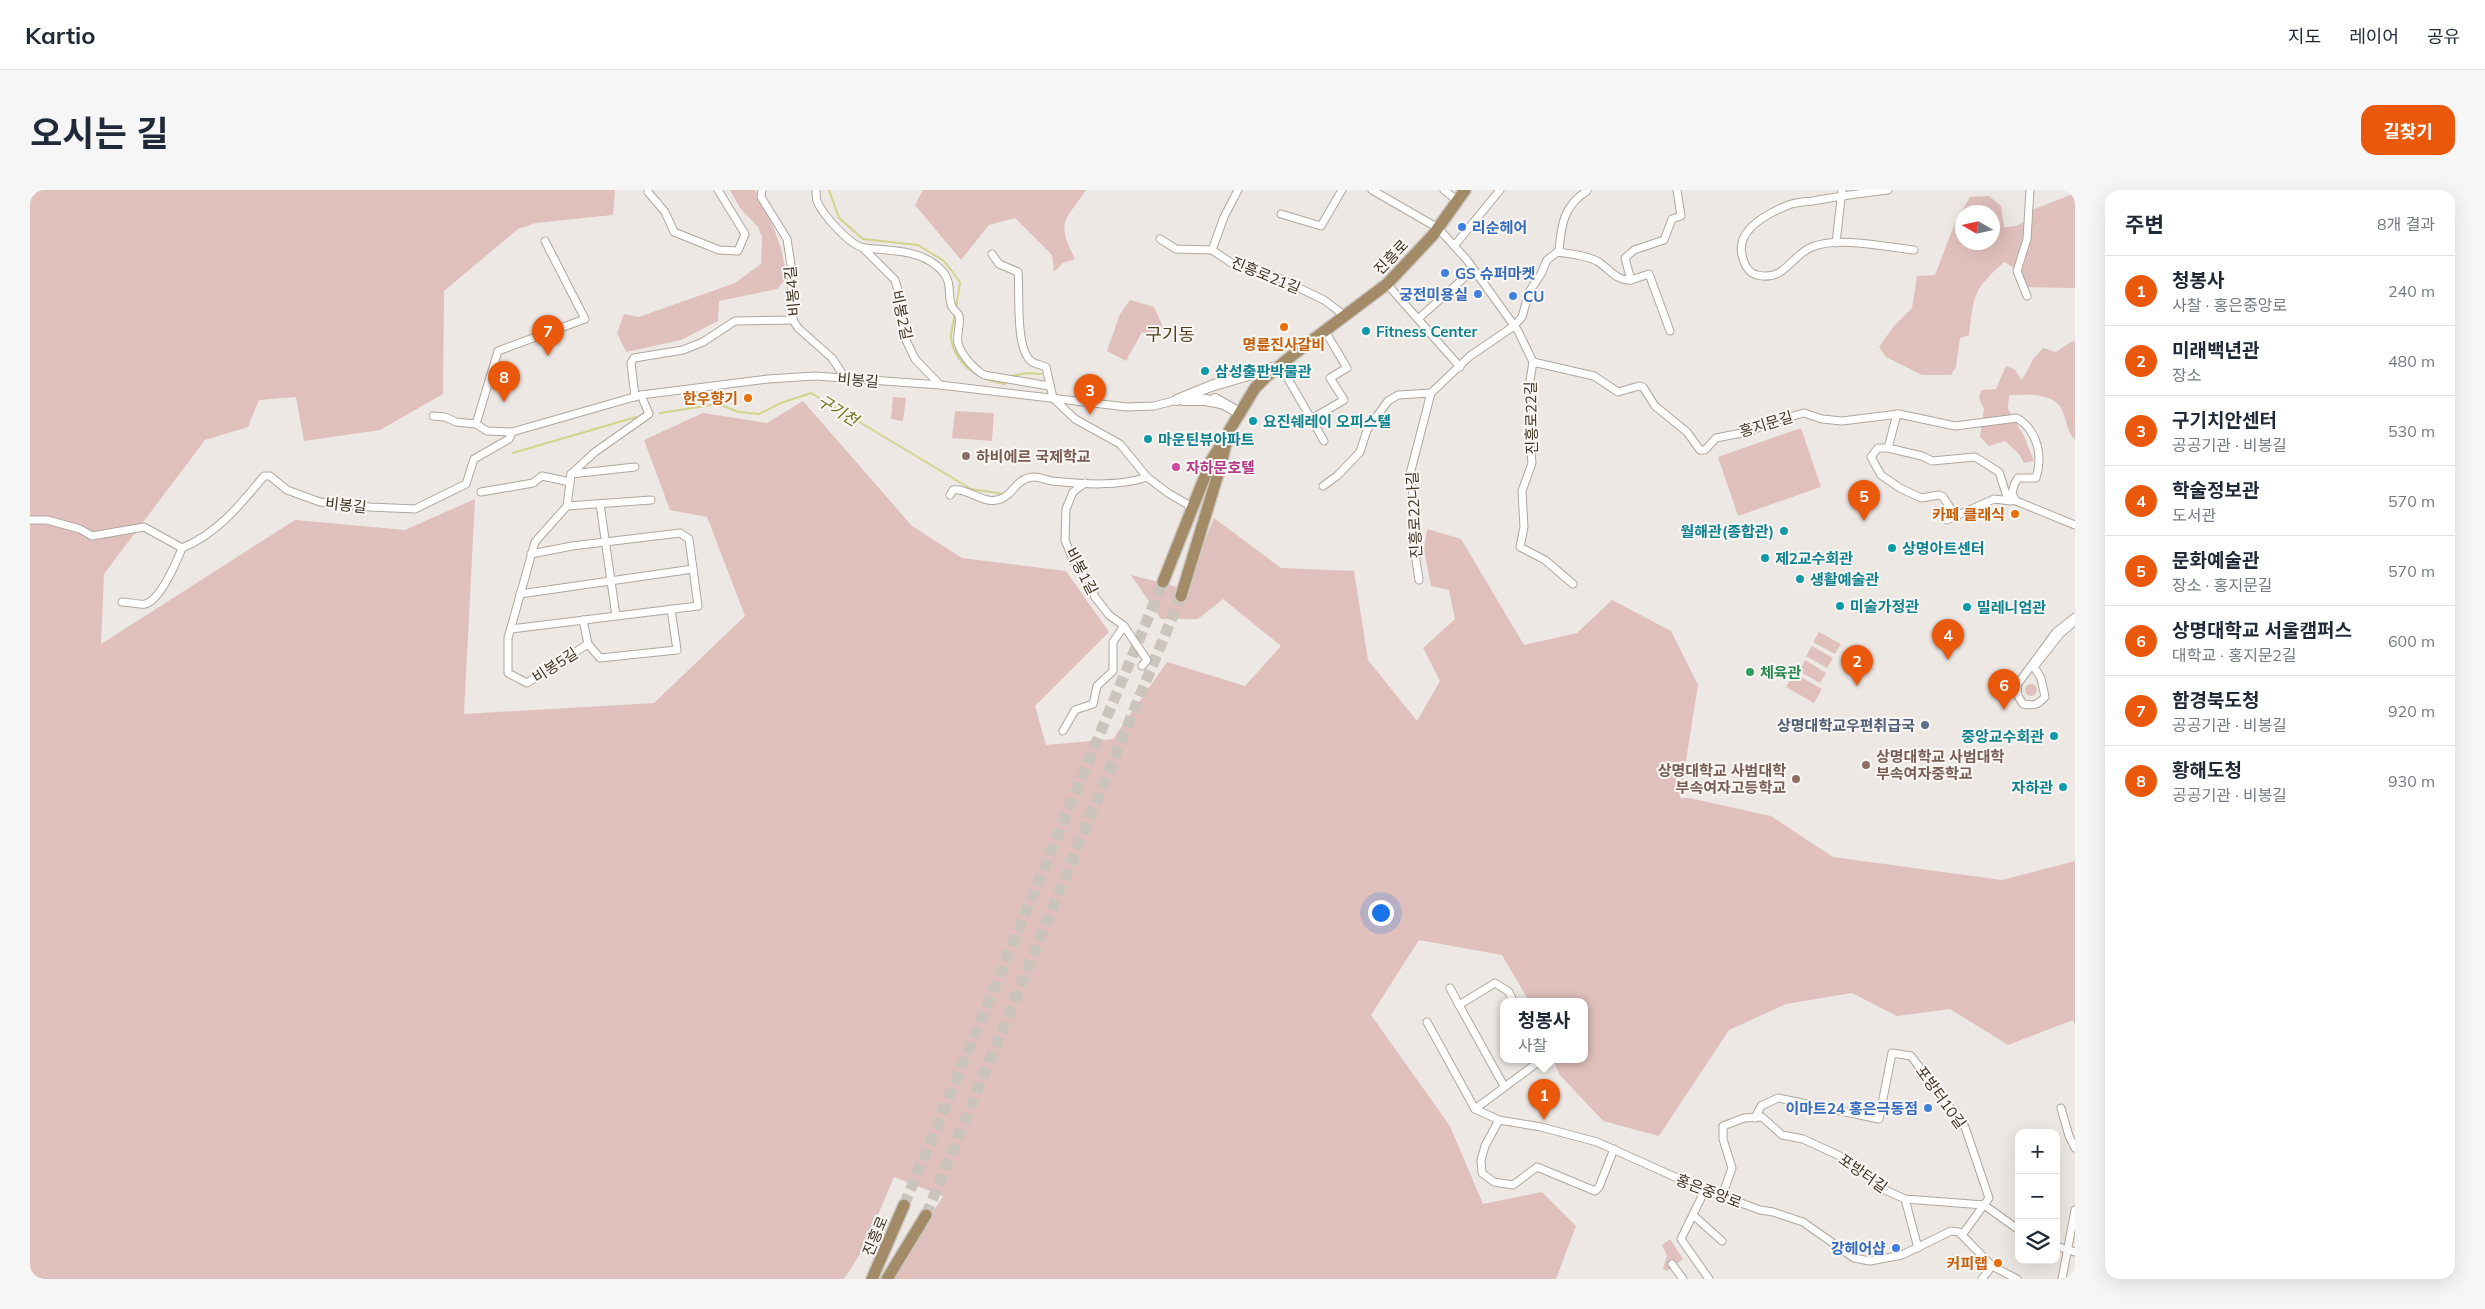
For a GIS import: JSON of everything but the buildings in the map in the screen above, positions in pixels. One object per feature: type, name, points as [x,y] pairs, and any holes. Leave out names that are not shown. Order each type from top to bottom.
[{"type":"main road","name":"진흥로","points":[[1163,582],[1211,460],[1226,438],[1238,412],[1258,384],[1344,315],[1387,284],[1438,228],[1465,190]]},
{"type":"main road","points":[[1178,400],[1211,386],[1280,365]]},
{"type":"main road","points":[[1211,386],[1211,395],[1238,412]]},
{"type":"main road","points":[[1178,400],[1205,400],[1221,403]]},
{"type":"main road","name":"진흥로","points":[[1181,596],[1221,464],[1226,438]]},
{"type":"main road","name":"진흥로","points":[[872,1279],[904,1205]]},
{"type":"main road","name":"진흥로","points":[[887,1279],[926,1215]]},
{"type":"street","points":[[648,192],[665,212],[674,232],[719,250],[738,251],[744,234],[718,190]]},
{"type":"street","name":"비봉4길","points":[[762,190],[761,197],[786,239],[791,265],[793,320],[798,328],[832,358],[845,378]]},
{"type":"street","name":"비봉2길","points":[[816,190],[818,202],[832,225],[863,248],[895,280],[901,301],[905,338],[915,359],[940,385]]},
{"type":"street","name":"진흥로21길","points":[[1212,250],[1224,217],[1238,190]]},
{"type":"street","points":[[1281,214],[1320,226],[1342,190]]},
{"type":"street","name":"진흥로22길","points":[[1372,190],[1438,228],[1473,270],[1514,326],[1532,362],[1530,380],[1534,404],[1530,441],[1532,463],[1522,491],[1524,527],[1520,547],[1545,560],[1573,584]]},
{"type":"street","points":[[1444,190],[1458,201]]},
{"type":"street","points":[[1454,246],[1500,190]]},
{"type":"street","points":[[1632,280],[1625,258],[1634,250],[1664,240],[1672,219],[1681,216],[1677,190]]},
{"type":"street","points":[[1888,190],[1842,193],[1787,205],[1752,225],[1744,237],[1741,252],[1745,266],[1755,275],[1770,277],[1782,273],[1800,254],[1812,247],[1836,243],[1914,250]]},
{"type":"street","points":[[2027,296],[2018,271],[2026,239],[2030,190]]},
{"type":"street","points":[[1323,486],[1337,476],[1360,452],[1367,430],[1388,401],[1398,395],[1431,393],[1470,356],[1514,326],[1522,317],[1529,292],[1541,274],[1547,260],[1559,251],[1560,230],[1565,213],[1575,198],[1587,191]]},
{"type":"street","points":[[1836,243],[1842,193]]},
{"type":"street","name":"진흥로21길","points":[[1160,239],[1176,248],[1212,250],[1233,264],[1264,271],[1324,300],[1344,315]]},
{"type":"street","points":[[476,424],[498,351],[585,319],[545,241]]},
{"type":"street","points":[[863,248],[903,251],[936,264],[944,272],[951,288],[952,306],[959,316],[958,343],[964,355],[979,372],[1049,386]]},
{"type":"street","points":[[1557,252],[1582,256],[1598,262],[1607,272],[1624,280],[1632,280],[1649,274],[1670,331]]},
{"type":"street","points":[[992,254],[999,264],[1018,272],[1017,304],[1025,352],[1031,361],[1046,367],[1053,398],[1074,419],[1120,444],[1147,477],[1168,493],[1192,507]]},
{"type":"street","points":[[1418,319],[1473,270]]},
{"type":"street","points":[[1387,284],[1460,366]]},
{"type":"street","points":[[651,500],[567,506],[571,474],[594,452],[649,414],[638,396],[631,363],[634,358],[683,350],[703,342],[735,321],[793,320]]},
{"type":"street","points":[[1311,419],[1344,400],[1330,378],[1347,368],[1325,331]]},
{"type":"street","name":"홍지문길","points":[[1532,362],[1594,376],[1618,392],[1639,386],[1643,387],[1655,406],[1687,432],[1700,450],[1704,450],[1716,438],[1747,432],[1799,414],[1842,421],[1897,414],[1955,426],[1986,424],[2017,418],[2038,444],[2040,466],[2036,478],[2018,478],[2012,494],[2016,501]]},
{"type":"street","points":[[1280,365],[1324,441]]},
{"type":"street","name":"비봉길","points":[[433,416],[445,417],[456,422],[476,424],[487,431],[512,432],[638,396],[814,376],[918,385],[940,385],[1126,407],[1154,406],[1178,400]]},
{"type":"street","name":"진흥로22나길","points":[[1419,580],[1414,547],[1416,516],[1410,474],[1431,393]]},
{"type":"street","points":[[1888,448],[1897,414]]},
{"type":"street","name":"비봉길","points":[[182,548],[202,540],[218,526],[264,476],[270,476],[287,490],[320,502],[415,509],[466,484],[474,459],[509,439],[512,432]]},
{"type":"street","points":[[1954,515],[1943,497],[1939,495],[1921,498],[1900,488],[1881,475],[1871,457],[1878,448],[1888,448],[1922,456],[1932,461],[1975,457],[1999,472],[2008,500]]},
{"type":"street","points":[[571,474],[635,467]]},
{"type":"street","points":[[481,492],[533,483],[542,476],[570,482]]},
{"type":"street","points":[[950,495],[953,490],[959,489],[981,499],[996,500],[1005,498],[1022,479],[1036,477],[1050,481],[1124,482],[1147,477]]},
{"type":"street","name":"비봉1길","points":[[1086,482],[1073,492],[1066,509],[1065,540],[1074,562],[1088,579],[1095,597],[1109,615],[1124,626],[1147,660],[1142,666]]},
{"type":"street","points":[[1947,520],[1954,515],[1994,500],[2008,500],[2016,501],[2075,525]]},
{"type":"street","points":[[600,504],[616,616]]},
{"type":"street","name":"비봉5길","points":[[567,506],[535,542],[511,629],[508,672],[527,683],[588,644]]},
{"type":"street","points":[[30,520],[47,520],[80,529],[92,536],[144,528],[182,548],[175,566],[154,599],[146,604],[122,602]]},
{"type":"street","points":[[520,594],[693,569],[690,539],[680,533],[605,542],[531,554]]},
{"type":"street","name":"비봉5길","points":[[511,629],[698,606],[693,569]]},
{"type":"street","name":"비봉5길","points":[[583,620],[588,644],[600,658],[677,650],[670,609]]},
{"type":"street","points":[[2075,617],[2056,632],[2017,686],[2018,696],[2023,704],[2032,706],[2046,697],[2045,689],[2034,666],[2060,634],[2075,622]]},
{"type":"street","points":[[1063,731],[1075,710],[1093,704],[1097,696],[1098,686],[1113,671],[1113,642],[1124,626]]},
{"type":"street","points":[[1459,1004],[1495,983],[1509,992],[1512,998]]},
{"type":"street","points":[[1450,988],[1504,1086]]},
{"type":"street","points":[[1426,1022],[1475,1109],[1537,1063]]},
{"type":"street","name":"포방터10길","points":[[1755,1118],[1761,1106],[1778,1098],[1879,1120],[1892,1053],[1911,1056],[1965,1127],[1989,1198],[1984,1205]]},
{"type":"street","points":[[2061,1108],[2075,1148]]},
{"type":"street","name":"홍은중앙로","points":[[1475,1109],[1499,1120],[1565,1132],[1614,1149],[1705,1190],[1803,1222],[1854,1258],[1870,1261],[1902,1255],[1951,1231],[1962,1235]]},
{"type":"street","points":[[1722,1196],[1732,1168],[1723,1139],[1723,1126],[1744,1118],[1755,1118]]},
{"type":"street","name":"포방터길","points":[[1755,1118],[1762,1118],[1782,1136],[1803,1138],[1842,1157],[1885,1190],[1905,1199],[1984,1205]]},
{"type":"street","points":[[1499,1120],[1481,1160],[1482,1173],[1494,1182],[1513,1184],[1537,1167],[1595,1191],[1599,1187],[1614,1149]]},
{"type":"street","points":[[1705,1190],[1681,1239],[1709,1279]]},
{"type":"street","points":[[1905,1199],[1918,1248]]},
{"type":"street","points":[[2015,1227],[1984,1205],[1962,1235],[1992,1266],[2017,1279]]},
{"type":"street","points":[[2062,1279],[2072,1251],[2075,1210]]},
{"type":"street","points":[[1693,1214],[1699,1222],[1711,1229],[1722,1241]]},
{"type":"street","points":[[2060,1247],[2072,1251]]},
{"type":"street","points":[[1672,1264],[1683,1279]]},
{"type":"street","points":[[1982,1279],[1992,1266]]},
{"type":"shaded area","points":[[30,190],[615,190],[613,215],[536,223],[518,229],[444,291],[443,394],[380,430],[304,441],[296,397],[259,400],[248,427],[205,440],[104,574],[101,644],[295,520],[405,530],[475,499],[464,714],[654,703],[745,616],[707,517],[670,510],[644,440],[703,413],[767,423],[803,401],[912,526],[962,558],[1066,571],[1109,632],[1035,706],[1046,745],[1113,739],[1167,662],[1245,686],[1281,646],[1223,599],[1198,619],[1161,619],[1131,575],[1185,589],[1214,518],[1281,568],[1354,571],[1368,660],[1417,721],[1440,681],[1423,648],[1455,619],[1449,590],[1431,586],[1424,550],[1427,529],[1461,539],[1524,645],[1577,633],[1612,600],[1671,631],[1698,685],[1680,798],[1689,798],[1771,816],[1833,857],[2002,880],[2075,861],[2075,1025],[2073,1020],[2008,1045],[1950,1009],[1897,1016],[1852,993],[1786,1004],[1729,1030],[1659,1136],[1603,1121],[1559,1074],[1555,1063],[1588,1063],[1588,998],[1527,998],[1502,955],[1419,940],[1371,1015],[1450,1126],[1483,1204],[1542,1192],[1576,1226],[1556,1279],[892,1279],[943,1196],[894,1177],[864,1248],[844,1279],[30,1279]]},
{"type":"shaded area","points":[[730,190],[755,190],[779,243],[786,279],[777,289],[719,301],[718,321],[681,340],[626,352],[617,333],[624,314],[639,317],[735,283],[761,264],[762,237],[758,227],[740,208]]},
{"type":"shaded area","points":[[923,190],[1086,190],[1068,216],[1064,229],[1075,259],[1063,263],[1054,272],[1052,255],[1015,218],[989,225],[961,260],[915,205]]},
{"type":"shaded area","points":[[2075,194],[2075,288],[2025,287],[2018,272],[2004,262],[1986,279],[1977,294],[1972,310],[1969,335],[1960,338],[1956,367],[1951,375],[1922,375],[1886,357],[1879,347],[1894,326],[1912,308],[1917,276],[1935,275],[1955,223],[1955,250],[2000,250],[2000,205],[2004,227],[2021,224],[2030,215],[2032,210]]},
{"type":"shaded area","points":[[1989,196],[2000,205],[1965,205],[1970,197]]},
{"type":"shaded area","points":[[1130,300],[1154,307],[1163,327],[1154,337],[1142,332],[1126,361],[1107,351],[1120,314]]},
{"type":"shaded area","points":[[2072,341],[2075,342],[2075,440],[2069,431],[2061,407],[2055,402],[2041,396],[2009,395],[2008,409],[2024,436],[2034,461],[2024,463],[2019,454],[2005,441],[1989,446],[1980,437],[1984,409],[1979,398],[1981,390],[1996,389],[2006,366],[2015,370],[2022,380],[2034,358],[2043,348],[2056,352]]},
{"type":"shaded area","points":[[893,397],[906,398],[903,421],[891,419]]},
{"type":"shaded area","points":[[955,411],[994,413],[992,441],[952,438]]},
{"type":"shaded area","points":[[1801,428],[1821,487],[1738,516],[1718,457]]},
{"type":"shaded area","points":[[1819,632],[1841,644],[1835,654],[1813,642]]},
{"type":"shaded area","points":[[1812,646],[1833,658],[1827,668],[1806,656]]},
{"type":"shaded area","points":[[1805,660],[1826,673],[1820,683],[1799,671]]},
{"type":"shaded area","points":[[1794,673],[1822,689],[1814,703],[1786,687]]},
{"type":"shaded area","points":[[2029,684],[2033,684],[2037,690],[2033,696],[2029,696],[2025,692],[2025,688]]},
{"type":"shaded area","points":[[1670,1239],[1683,1259],[1667,1271],[1663,1268],[1667,1256],[1662,1245]]},
{"type":"waterway","points":[[829,190],[839,218],[863,239],[918,245],[944,261],[960,282],[956,308]]},
{"type":"waterway","points":[[955,315],[951,339],[958,357],[970,370],[978,375],[996,382],[1005,384],[1007,382]]},
{"type":"waterway","points":[[1011,376],[1028,373],[1041,374]]},
{"type":"waterway","name":"구기천","points":[[660,413],[718,404],[739,412],[759,414],[781,403],[811,393],[971,489],[1004,494]]},
{"type":"waterway","name":"구기천","points":[[513,453],[636,417]]},
{"type":"tunnel","points":[[904,1205],[1163,582]]},
{"type":"tunnel","points":[[926,1215],[1181,596]]},
{"type":"place","name":"리순헤어","points":[[1462,227]]},
{"type":"place","name":"GS 슈퍼마켓","points":[[1445,273]]},
{"type":"place","name":"궁전미용실","points":[[1478,294]]},
{"type":"place","name":"CU","points":[[1513,296]]},
{"type":"place","name":"명륜진사갈비","points":[[1284,327]]},
{"type":"place","name":"Fitness Center","points":[[1366,331]]},
{"type":"place","name":"함경북도청","points":[[548,356]]},
{"type":"place","name":"삼성출판박물관","points":[[1205,371]]},
{"type":"place","name":"한우향기","points":[[748,398]]},
{"type":"place","name":"황해도청","points":[[504,402]]},
{"type":"place","name":"구기치안센터","points":[[1090,415]]},
{"type":"place","name":"요진쉐레이 오피스텔","points":[[1253,421]]},
{"type":"place","name":"마운틴뷰아파트","points":[[1148,439]]},
{"type":"place","name":"하비에르 국제학교","points":[[966,456]]},
{"type":"place","name":"자하문호텔","points":[[1176,467]]},
{"type":"place","name":"카페 클래식","points":[[2015,514]]},
{"type":"place","name":"문화예술관","points":[[1864,521]]},
{"type":"place","name":"월해관(종합관)","points":[[1784,531]]},
{"type":"place","name":"상명아트센터","points":[[1892,548]]},
{"type":"place","name":"제2교수회관","points":[[1765,558]]},
{"type":"place","name":"생활예술관","points":[[1800,579]]},
{"type":"place","name":"미술가정관","points":[[1840,606]]},
{"type":"place","name":"밀레니엄관","points":[[1967,607]]},
{"type":"place","name":"학술정보관","points":[[1948,660]]},
{"type":"place","name":"체육관","points":[[1750,672]]},
{"type":"place","name":"미래백년관","points":[[1857,686]]},
{"type":"place","name":"상명대학교 서울캠퍼스","points":[[2004,710]]},
{"type":"place","name":"상명대학교우편취급국","points":[[1925,725]]},
{"type":"place","name":"중앙교수회관","points":[[2054,736]]},
{"type":"place","name":"상명대학교 사범대학 부속여자중학교","points":[[1866,765]]},
{"type":"place","name":"상명대학교 사범대학 부속여자고등학교","points":[[1796,779]]},
{"type":"place","name":"자하관","points":[[2063,787]]},
{"type":"place","name":"이마트24 홍은극동점","points":[[1928,1108]]},
{"type":"place","name":"청봉사","points":[[1544,1120]]},
{"type":"place","name":"강헤어샵","points":[[1896,1248]]},
{"type":"place","name":"커피랩","points":[[1998,1263]]},
{"type":"district","name":"구기동","points":[[1170,334]]}]
